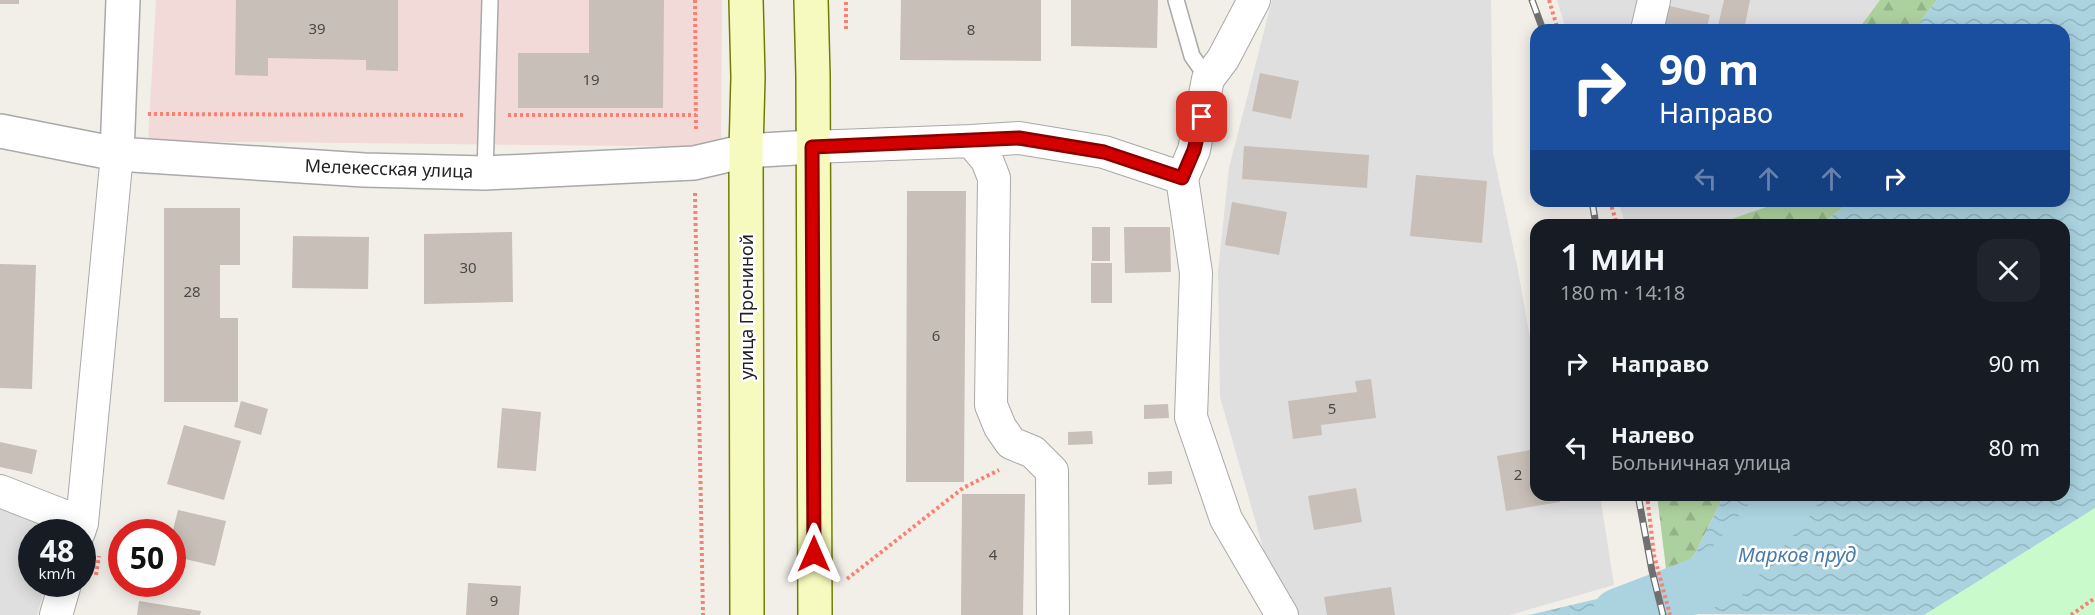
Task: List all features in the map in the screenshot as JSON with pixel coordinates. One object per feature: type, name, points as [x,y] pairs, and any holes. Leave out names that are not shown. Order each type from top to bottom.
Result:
[{"type":"main road","name":"улица Прониной","points":[[746,0],[748,77],[746,151],[747,615]]},
{"type":"main road","points":[[811,0],[815,615]]},
{"type":"street","points":[[82,519],[117,154],[123,0]]},
{"type":"street","points":[[1254,0],[1223,59],[1208,79],[1194,150],[1182,178],[1196,273],[1191,417],[1226,519],[1282,615]]},
{"type":"street","points":[[1648,24],[1654,0]]},
{"type":"street","name":"Мелекесская улица","points":[[0,131],[117,154],[364,170],[485,173],[694,163],[746,151],[812,147]]},
{"type":"street","points":[[812,147],[1019,138],[1104,152],[1182,178]]},
{"type":"street","points":[[971,141],[987,160],[994,178],[991,405],[1000,427],[1011,443],[1033,452],[1052,471],[1053,615]]},
{"type":"street","points":[[0,491],[61,519]]},
{"type":"street","points":[[56,615],[61,597]]},
{"type":"lane","points":[[485,173],[490,0]]},
{"type":"lane","points":[[1176,0],[1192,56],[1208,79]]},
{"type":"path","points":[[695,0],[694,163],[703,615]]},
{"type":"path","points":[[1549,0],[1556,24]]},
{"type":"path","points":[[142,114],[696,115]]},
{"type":"path","points":[[844,581],[963,488],[1033,452]]},
{"type":"path","points":[[1648,501],[1654,555],[1670,615]]},
{"type":"path","points":[[2072,615],[2095,598]]},
{"type":"shaded area","points":[[156,0],[722,0],[721,147],[148,141]]},
{"type":"shaded area","points":[[1272,0],[1491,0],[1493,153],[1530,338],[1530,501],[1601,501],[1614,585],[1510,615],[1295,615],[1267,562],[1220,397],[1218,271],[1229,168]]},
{"type":"shaded area","points":[[1557,0],[1880,0],[1863,24],[1564,24]]},
{"type":"shaded area","points":[[1620,207],[1766,207],[1731,219],[1624,219]]},
{"type":"shaded area","points":[[0,504],[34,519],[18,519],[18,597],[42,597],[37,615],[0,615]]},
{"type":"green space","points":[[1880,0],[1937,0],[1919,24],[1863,23]]},
{"type":"green space","points":[[1766,207],[1844,207],[1828,219],[1731,219]]},
{"type":"green space","points":[[1658,501],[1721,501],[1695,554],[1668,585]]},
{"type":"green space","points":[[2095,508],[2095,615],[1924,615]]},
{"type":"water","name":"Марков пруд","points":[[1937,0],[2095,0],[2095,508],[1924,615],[1677,614],[1668,585],[1695,554],[1721,501],[2070,501],[2070,219],[1828,219],[1844,207],[2070,207],[2070,24],[1919,24]]},
{"type":"water","points":[[1601,598],[1631,610],[1629,615],[1529,615]]},
{"type":"building","points":[[0,0],[19,0],[19,4],[0,4]]},
{"type":"building","points":[[236,0],[398,0],[398,71],[366,70],[366,60],[268,58],[268,76],[235,75]]},
{"type":"building","points":[[589,0],[664,0],[663,108],[518,108],[518,53],[589,53]]},
{"type":"building","points":[[901,0],[1041,0],[1041,61],[900,60]]},
{"type":"building","points":[[1071,0],[1158,0],[1157,48],[1071,46]]},
{"type":"building","points":[[1724,0],[1750,0],[1745,24],[1718,24]]},
{"type":"building","points":[[1665,5],[1710,15],[1708,24],[1660,24]]},
{"type":"building","points":[[1260,73],[1299,81],[1291,119],[1252,111]]},
{"type":"building","points":[[1244,146],[1369,155],[1367,188],[1242,179]]},
{"type":"building","points":[[1416,175],[1487,181],[1482,243],[1410,236]]},
{"type":"building","points":[[907,191],[966,191],[964,482],[906,482]]},
{"type":"building","points":[[1232,202],[1287,212],[1279,255],[1225,245]]},
{"type":"building","points":[[164,208],[240,208],[240,265],[220,265],[220,318],[238,318],[238,402],[164,402]]},
{"type":"building","points":[[1092,227],[1110,227],[1110,261],[1092,261]]},
{"type":"building","points":[[1124,227],[1170,227],[1171,272],[1125,273]]},
{"type":"building","points":[[512,232],[513,302],[424,304],[424,234]]},
{"type":"building","points":[[293,236],[369,237],[368,289],[292,288]]},
{"type":"building","points":[[1091,263],[1112,263],[1112,303],[1091,303]]},
{"type":"building","points":[[0,264],[36,265],[32,389],[0,388]]},
{"type":"building","points":[[1371,379],[1376,418],[1321,425],[1322,435],[1293,439],[1288,401],[1357,392],[1355,381]]},
{"type":"building","points":[[241,401],[268,409],[261,435],[234,427]]},
{"type":"building","points":[[1168,404],[1169,418],[1144,419],[1144,405]]},
{"type":"building","points":[[502,408],[541,412],[536,471],[497,468]]},
{"type":"building","points":[[184,425],[241,441],[224,500],[167,484]]},
{"type":"building","points":[[1092,431],[1093,444],[1068,445],[1068,432]]},
{"type":"building","points":[[0,442],[37,450],[32,474],[0,467]]},
{"type":"building","points":[[1530,450],[1530,501],[1560,502],[1506,511],[1497,456]]},
{"type":"building","points":[[1172,471],[1172,484],[1148,485],[1148,472]]},
{"type":"building","points":[[1356,488],[1362,522],[1314,530],[1308,496]]},
{"type":"building","points":[[962,494],[1025,494],[1023,615],[961,615]]},
{"type":"building","points":[[178,510],[226,521],[215,566],[186,559],[186,519],[176,519]]},
{"type":"building","points":[[468,583],[521,586],[519,615],[466,615]]},
{"type":"building","points":[[1391,587],[1395,615],[1327,615],[1324,597]]},
{"type":"building","points":[[139,601],[201,611],[200,615],[137,615]]},
{"type":"waterway","points":[[1619,615],[1724,575],[1787,501]]},
{"type":"railway","points":[[1532,0],[1541,24]]},
{"type":"railway","points":[[1593,207],[1595,219]]},
{"type":"railway","points":[[1639,501],[1663,615]]},
{"type":"route","points":[[814,554],[812,147],[1019,138],[1104,152],[1182,178],[1194,150],[1202,117]]}]
